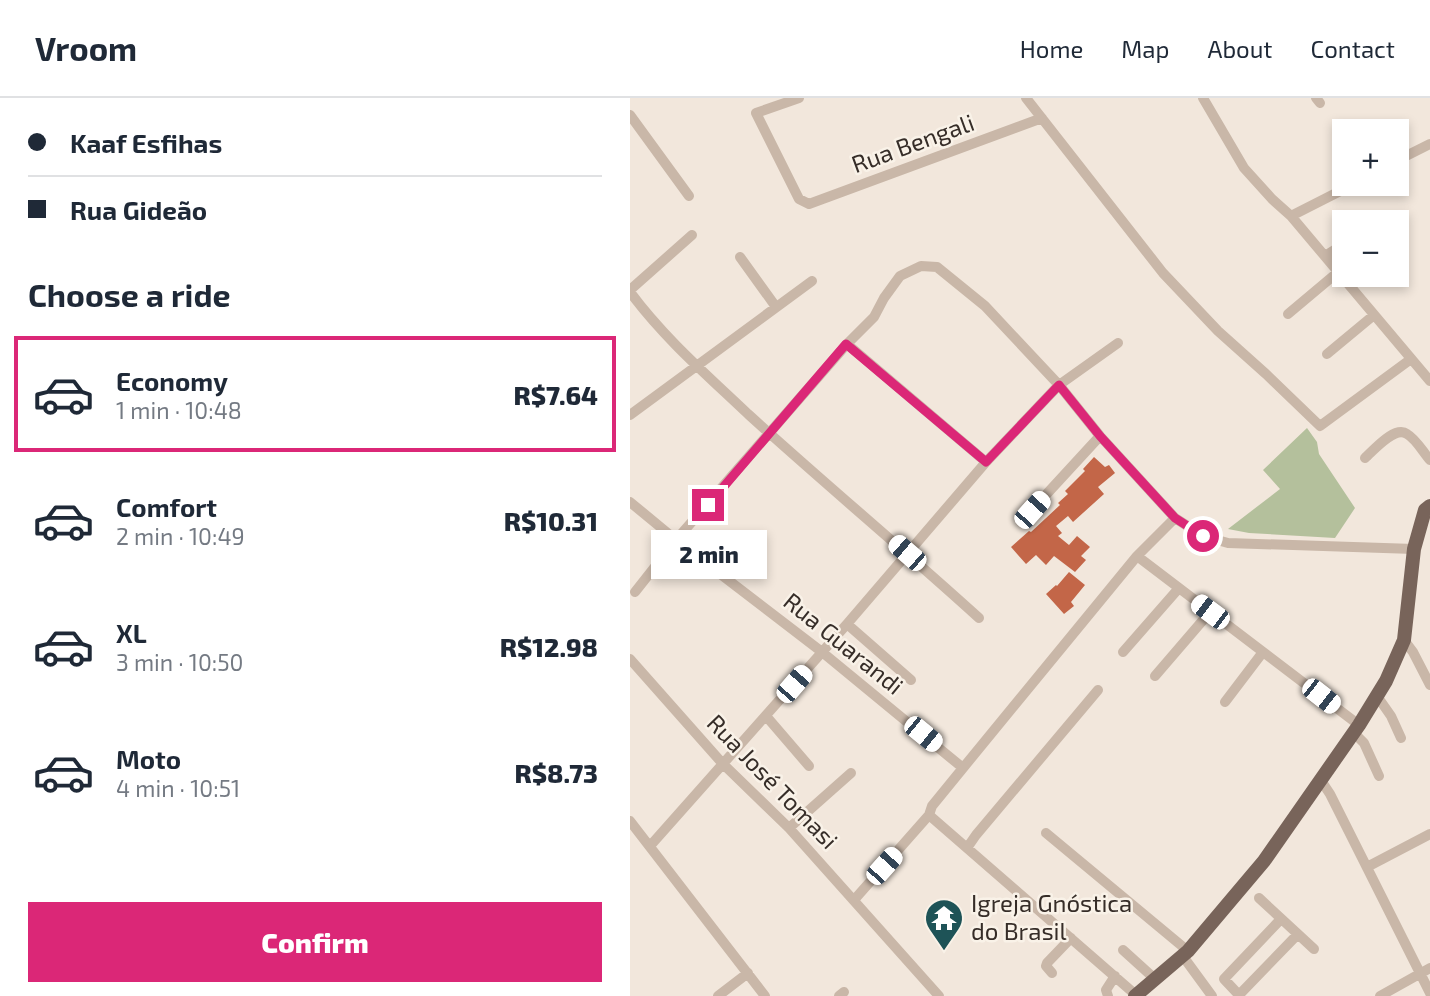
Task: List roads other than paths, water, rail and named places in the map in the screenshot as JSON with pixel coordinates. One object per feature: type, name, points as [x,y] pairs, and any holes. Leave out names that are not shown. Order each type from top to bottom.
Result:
[{"type":"main road","points":[[1136,995],[1185,953],[1264,861],[1377,696],[1404,640],[1414,549],[1425,510],[1430,506]]},
{"type":"street","name":"Rua Bengali","points":[[799,98],[756,113],[799,199],[809,204],[1042,118]]},
{"type":"street","points":[[1026,98],[1163,273],[1218,331],[1320,426],[1411,359]]},
{"type":"street","points":[[1203,98],[1244,168],[1291,216],[1332,265]]},
{"type":"street","points":[[630,115],[689,196]]},
{"type":"street","points":[[1409,154],[1430,144]]},
{"type":"street","points":[[1291,216],[1332,195]]},
{"type":"street","points":[[692,235],[630,291],[647,315],[770,434],[979,618]]},
{"type":"street","points":[[1325,256],[1332,252]]},
{"type":"street","points":[[740,257],[776,307]]},
{"type":"street","points":[[635,592],[676,540],[846,344],[874,317],[900,276],[922,266],[937,267],[985,306],[1059,385],[1100,436],[1175,518],[1203,536],[1228,543],[1414,549]]},
{"type":"street","points":[[1288,314],[1332,277]]},
{"type":"street","points":[[630,415],[812,281]]},
{"type":"street","points":[[1351,287],[1430,381]]},
{"type":"street","points":[[1326,354],[1374,315]]},
{"type":"street","points":[[650,846],[986,462],[1059,385],[1118,343]]},
{"type":"street","points":[[846,344],[986,462]]},
{"type":"street","points":[[1365,458],[1394,432],[1402,431],[1409,434],[1430,460]]},
{"type":"street","points":[[1032,510],[1100,436]]},
{"type":"street","name":"Rua Guarandi","points":[[630,502],[822,652],[963,768]]},
{"type":"street","points":[[854,900],[929,815],[932,806],[1137,556],[1175,518]]},
{"type":"street","points":[[1137,556],[1263,652],[1356,728],[1379,776]]},
{"type":"street","points":[[1123,652],[1179,588]]},
{"type":"street","points":[[1155,676],[1210,612]]},
{"type":"street","points":[[847,624],[911,680]]},
{"type":"street","points":[[1404,640],[1430,685]]},
{"type":"street","points":[[1225,702],[1263,652]]},
{"type":"street","name":"Rua José Tomasi","points":[[630,659],[723,764],[789,828],[939,996]]},
{"type":"street","points":[[967,848],[1098,690]]},
{"type":"street","points":[[1377,696],[1391,716],[1401,738]]},
{"type":"street","points":[[766,716],[809,766]]},
{"type":"street","points":[[789,828],[851,772]]},
{"type":"street","points":[[1320,779],[1425,970],[1430,993]]},
{"type":"street","points":[[929,815],[1136,995]]},
{"type":"street","points":[[630,821],[765,996]]},
{"type":"street","points":[[1046,833],[1180,946],[1212,996]]},
{"type":"street","points":[[1367,867],[1430,834]]},
{"type":"street","points":[[1259,898],[1314,949]]},
{"type":"street","points":[[1281,919],[1224,979],[1238,995],[1298,934]]},
{"type":"street","points":[[1052,974],[1046,966],[1047,962],[1071,938]]},
{"type":"street","points":[[1123,950],[1155,979]]},
{"type":"street","points":[[1380,996],[1425,970]]},
{"type":"street","points":[[718,996],[748,973]]},
{"type":"street","points":[[1108,996],[1106,990],[1115,976]]},
{"type":"place","name":"Igreja Gnóstica do Brasil","points":[[944,952]]}]
